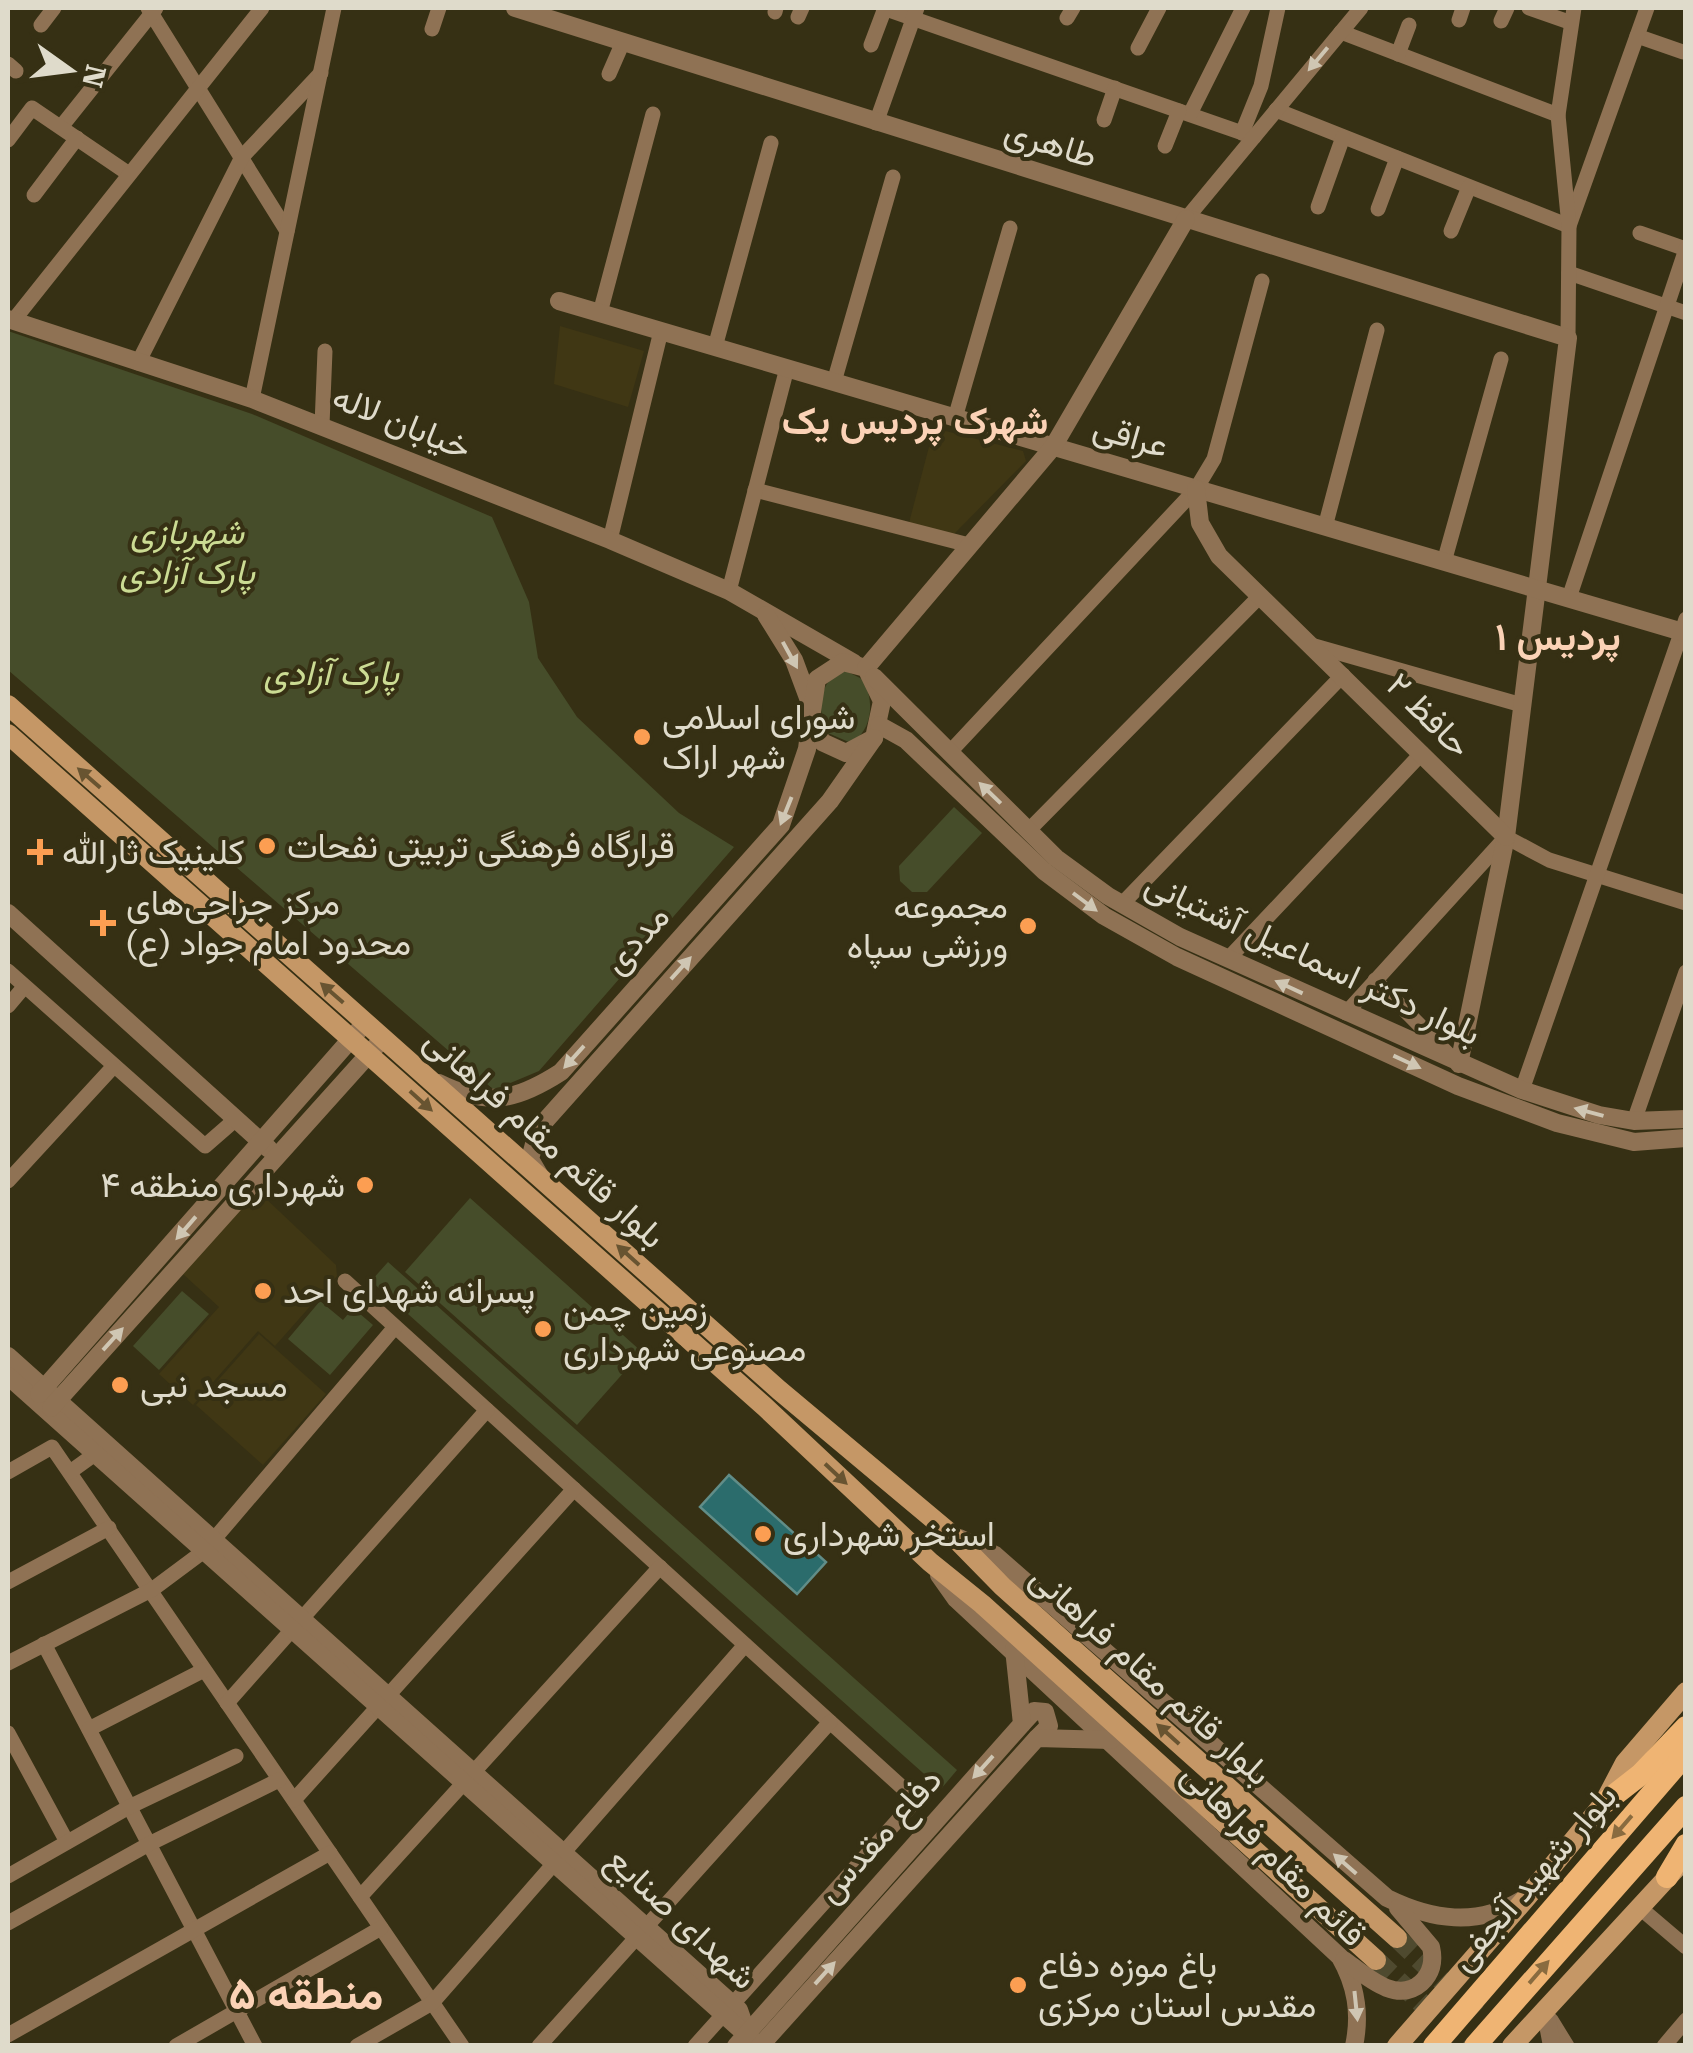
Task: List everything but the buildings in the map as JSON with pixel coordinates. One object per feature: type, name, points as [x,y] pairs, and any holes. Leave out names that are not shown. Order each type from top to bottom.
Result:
[{"type":"main road","name":"بلوار قائم مقام فراهانی","points":[[8,705],[358,1031]]},
{"type":"main road","name":"بلوار قائم مقام فراهانی","points":[[8,734],[376,1046],[930,1562],[982,1604],[1376,1960]]},
{"type":"main road","name":"بلوار قائم مقام فراهانی","points":[[376,1046],[428,1078],[779,1390],[951,1534],[1002,1586],[1397,1938]]},
{"type":"main road","points":[[1397,2046],[1527,1897],[1604,1802],[1624,1764],[1686,1692]]},
{"type":"main road","points":[[1604,1802],[1640,1775],[1686,1727]]},
{"type":"main road","name":"بلوار شهید آنجفی","points":[[1434,2046],[1686,1754]]},
{"type":"main road","name":"بلوار شهید آنجفی","points":[[1475,2046],[1686,1807]]},
{"type":"main road","points":[[1667,1877],[1686,1845]]},
{"type":"main road","points":[[1512,2046],[1686,1858]]},
{"type":"street","points":[[41,25],[54,8]]},
{"type":"street","points":[[10,320],[262,8]]},
{"type":"street","points":[[252,399],[334,8]]},
{"type":"street","points":[[432,29],[439,8]]},
{"type":"street","name":"طاهری","points":[[516,8],[1568,338]]},
{"type":"street","points":[[871,45],[884,8],[915,13],[1248,135]]},
{"type":"street","points":[[1138,48],[1160,8]]},
{"type":"street","points":[[1165,146],[1243,8]]},
{"type":"street","points":[[1248,135],[1278,8]]},
{"type":"street","points":[[865,670],[1053,447],[1186,219],[1248,135],[1276,110],[1361,8]]},
{"type":"street","points":[[1569,226],[1647,8]]},
{"type":"street","points":[[61,127],[152,9],[287,231]]},
{"type":"street","points":[[1459,1064],[1506,837],[1568,338],[1569,226],[1558,115],[1571,15],[1540,9]]},
{"type":"street","points":[[876,122],[915,13]]},
{"type":"street","points":[[1398,54],[1409,25]]},
{"type":"street","points":[[1341,32],[1558,115]]},
{"type":"street","points":[[1636,36],[1682,52]]},
{"type":"street","points":[[609,74],[623,42]]},
{"type":"street","points":[[138,363],[242,158],[321,72]]},
{"type":"street","points":[[1104,120],[1115,88]]},
{"type":"street","points":[[10,130],[32,108],[129,174]]},
{"type":"street","points":[[1276,110],[1569,226]]},
{"type":"street","points":[[600,314],[653,114]]},
{"type":"street","points":[[1318,207],[1343,137]]},
{"type":"street","points":[[34,196],[77,138]]},
{"type":"street","points":[[715,347],[771,144]]},
{"type":"street","points":[[1378,208],[1396,158]]},
{"type":"street","points":[[834,382],[893,177]]},
{"type":"street","points":[[1451,231],[1469,187]]},
{"type":"street","points":[[955,418],[1010,228]]},
{"type":"street","points":[[1568,598],[1686,249],[1640,233]]},
{"type":"street","points":[[1569,273],[1686,314]]},
{"type":"street","points":[[949,754],[1196,489],[1214,459],[1262,281]]},
{"type":"street","name":"عراقی","points":[[559,302],[1536,589],[1684,628]]},
{"type":"street","name":"خیابان لاله","points":[[10,320],[252,399],[610,540],[729,591],[865,670]]},
{"type":"street","points":[[1326,527],[1377,330]]},
{"type":"street","points":[[610,540],[661,332]]},
{"type":"street","points":[[322,425],[325,351]]},
{"type":"street","points":[[1444,562],[1500,360]]},
{"type":"street","points":[[729,591],[787,368]]},
{"type":"street","name":"حافظ ۲","points":[[1196,489],[1200,524],[1218,556],[1506,837],[1549,860],[1686,903]]},
{"type":"street","points":[[755,490],[969,545]]},
{"type":"street","points":[[1028,831],[1260,596]]},
{"type":"street","points":[[763,610],[794,660],[822,742],[833,750],[860,750],[877,731],[882,701],[865,670]]},
{"type":"street","points":[[1522,1090],[1684,628]]},
{"type":"street","points":[[1311,644],[1522,704]]},
{"type":"street","points":[[811,711],[824,671],[833,665],[865,670]]},
{"type":"street","name":"بلوار دکتر اسماعیل آشتیانی","points":[[865,670],[1056,858],[1122,904],[1228,959],[1522,1090],[1599,1115],[1634,1120],[1686,1119]]},
{"type":"street","points":[[1122,904],[1343,675]]},
{"type":"street","name":"مددی","points":[[428,1078],[468,1097],[498,1100],[533,1090],[561,1072],[781,825],[807,749],[811,711]]},
{"type":"street","name":"بلوار دکتر اسماعیل آشتیانی","points":[[877,731],[906,740],[1044,871],[1104,916],[1177,957],[1458,1086],[1557,1124],[1634,1142],[1686,1138]]},
{"type":"street","name":"مددی","points":[[543,1180],[530,1160],[538,1129],[830,801],[877,731]]},
{"type":"street","points":[[1228,959],[1422,753]]},
{"type":"street","points":[[1346,1013],[1506,837]]},
{"type":"street","points":[[8,913],[277,1156]]},
{"type":"street","points":[[8,972],[206,1146],[236,1119]]},
{"type":"street","points":[[1634,1120],[1686,972]]},
{"type":"street","points":[[1376,980],[1459,1064]]},
{"type":"street","points":[[8,1006],[24,987]]},
{"type":"street","points":[[46,1400],[358,1031]]},
{"type":"street","points":[[46,1400],[376,1046]]},
{"type":"street","points":[[8,1182],[114,1067]]},
{"type":"street","points":[[533,1090],[539,1100],[561,1102]]},
{"type":"street","points":[[344,1281],[916,1800],[694,2046]]},
{"type":"street","points":[[8,1662],[153,1589],[209,1546],[395,1326]]},
{"type":"street","name":"شهدای صنایع","points":[[8,1356],[95,1454],[209,1546]]},
{"type":"street","name":"شهدای صنایع","points":[[9,1380],[46,1400],[383,1701],[726,2010],[750,2042]]},
{"type":"street","points":[[227,1704],[486,1410]]},
{"type":"street","points":[[8,1472],[52,1446],[462,2046]]},
{"type":"street","points":[[70,1472],[95,1454]]},
{"type":"street","points":[[294,1800],[574,1489]]},
{"type":"street","points":[[8,1582],[109,1528]]},
{"type":"street","name":"قائم مقام فراهانی","points":[[951,1534],[995,1555],[1387,1898],[1426,1915],[1455,1918],[1500,1911],[1527,1897]]},
{"type":"street","name":"قائم مقام فراهانی","points":[[930,1562],[956,1599],[1112,1740],[1340,1957],[1351,1976],[1358,2006],[1354,2046]]},
{"type":"street","points":[[360,1897],[660,1567]]},
{"type":"street","points":[[44,1644],[254,2046]]},
{"type":"street","points":[[357,2046],[432,2003],[745,1645]]},
{"type":"street","points":[[1014,1649],[1022,1724]]},
{"type":"street","points":[[88,1729],[204,1670]]},
{"type":"street","points":[[1022,1724],[1034,1711],[1044,1712],[1048,1726],[1037,1738]]},
{"type":"street","points":[[539,2046],[830,1722]]},
{"type":"street","name":"دفاع مقدس","points":[[750,2042],[1022,1724]]},
{"type":"street","points":[[8,1732],[67,1842]]},
{"type":"street","points":[[1037,1738],[1112,1740]]},
{"type":"street","name":"دفاع مقدس","points":[[750,2042],[1037,1738]]},
{"type":"street","points":[[8,1876],[130,1807],[236,1756]]},
{"type":"street","points":[[8,1923],[149,1844],[279,1780]]},
{"type":"street","points":[[8,2035],[330,1853]]},
{"type":"street","points":[[1340,1957],[1392,1990],[1413,1988],[1425,1980],[1432,1967],[1431,1946],[1387,1898]]},
{"type":"street","points":[[1639,1907],[1686,1947]]},
{"type":"street","points":[[176,2046],[381,1928]]},
{"type":"street","points":[[1545,2009],[1552,2046]]},
{"type":"street","points":[[1545,2009],[1567,2046]]},
{"type":"street","points":[[1664,2046],[1686,2020]]},
{"type":"shaded area","points":[[560,326],[644,351],[628,407],[554,384]]},
{"type":"shaded area","points":[[934,428],[1023,451],[1026,461],[953,535],[909,523]]},
{"type":"shaded area","name":"پسرانه شهدای احد","points":[[252,1195],[262,1195],[336,1265],[337,1276],[275,1346],[258,1331],[193,1405],[159,1374],[219,1307],[183,1274]]},
{"type":"shaded area","points":[[259,1334],[326,1394],[263,1465],[196,1405]]},
{"type":"green space","name":"پارک آزادی","points":[[8,331],[252,414],[492,517],[529,602],[538,658],[577,717],[679,813],[734,847],[539,1071],[494,1090],[8,670]]},
{"type":"green space","points":[[846,671],[862,679],[870,705],[864,730],[851,743],[828,733],[821,706],[830,680]]},
{"type":"green space","points":[[954,807],[982,833],[927,892],[912,892],[900,881],[899,866]]},
{"type":"green space","name":"زمین چمن مصنوعی شهرداری","points":[[470,1198],[642,1352],[577,1425],[405,1272]]},
{"type":"green space","points":[[388,1262],[957,1770],[941,1789],[371,1281]]},
{"type":"green space","points":[[182,1291],[209,1314],[159,1370],[133,1346]]},
{"type":"green space","points":[[320,1301],[343,1320],[353,1308],[373,1325],[330,1375],[288,1339]]},
{"type":"water","name":"استخر شهرداری","points":[[729,1475],[826,1562],[797,1594],[700,1507]]},
{"type":"tunnel","points":[[1397,1938],[1510,2046]]},
{"type":"tunnel","points":[[1376,1960],[1467,2046]]},
{"type":"place","name":"شورای اسلامی شهر اراک","points":[[642,737]]},
{"type":"place","name":"قرارگاه فرهنگی تربیتی نفحات","points":[[267,846]]},
{"type":"place","name":"کلینیک ثارالله","points":[[40,852]]},
{"type":"place","name":"مرکز جراحی‌های محدود امام جواد (ع)","points":[[103,923]]},
{"type":"place","name":"مجموعه ورزشی سپاه","points":[[1028,926]]},
{"type":"place","name":"شهرداری منطقه ۴","points":[[365,1185]]},
{"type":"place","name":"پسرانه شهدای احد","points":[[263,1291]]},
{"type":"place","name":"زمین چمن مصنوعی شهرداری","points":[[543,1329]]},
{"type":"place","name":"مسجد نبی","points":[[120,1385]]},
{"type":"place","name":"استخر شهرداری","points":[[763,1534]]},
{"type":"place","name":"باغ موزه دفاع مقدس استان مرکزی","points":[[1018,1985]]},
{"type":"district","name":"شهرک پردیس یک","points":[[915,421]]},
{"type":"district","name":"پردیس ۱","points":[[1558,637]]},
{"type":"district","name":"منطقه ۵","points":[[306,1993]]},
{"type":"park label","name":"شهربازی پارک آزادی","points":[[187,552]]}]
